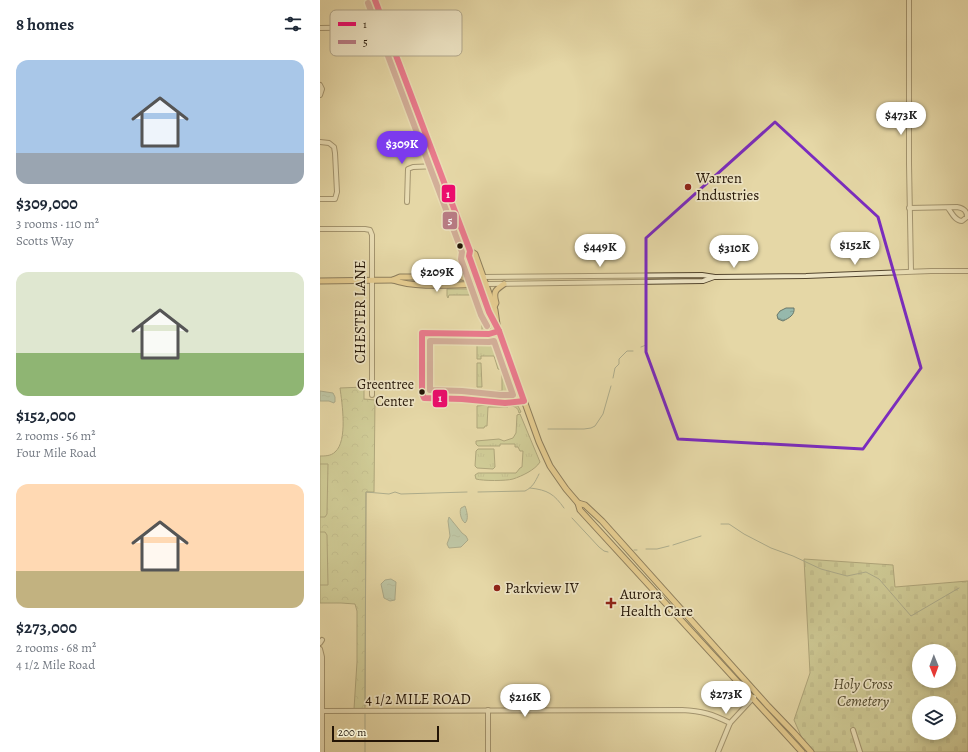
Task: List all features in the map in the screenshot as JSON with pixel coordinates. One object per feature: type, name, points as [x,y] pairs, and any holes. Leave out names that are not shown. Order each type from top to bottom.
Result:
[{"type":"main road","points":[[375,0],[379,10]]},
{"type":"main road","points":[[397,56],[470,251],[472,264],[489,312],[498,331],[544,454],[558,478],[578,503],[580,510],[802,752]]},
{"type":"main road","points":[[470,251],[476,254],[494,308],[498,331]]},
{"type":"main road","points":[[463,277],[469,272],[472,264]]},
{"type":"main road","points":[[393,280],[400,277],[483,277]]},
{"type":"main road","points":[[320,281],[393,280],[400,282],[429,284],[486,284]]},
{"type":"main road","points":[[494,308],[496,303],[494,297],[495,292],[499,286],[504,284]]},
{"type":"main road","points":[[578,503],[586,505],[602,521],[811,752]]},
{"type":"street","points":[[909,0],[909,208],[911,271]]},
{"type":"street","points":[[320,28],[330,28]]},
{"type":"street","points":[[320,85],[322,89],[320,95]]},
{"type":"street","points":[[320,142],[329,143],[335,150],[337,192],[335,199],[320,199]]},
{"type":"street","points":[[407,202],[408,169],[413,167],[438,166]]},
{"type":"street","points":[[909,208],[957,207],[963,208],[967,212],[967,217],[962,221],[959,221],[948,208]]},
{"type":"street","name":"CHESTER LANE","points":[[320,229],[365,229],[370,230],[372,235],[372,395]]},
{"type":"street","points":[[483,277],[702,275],[715,277],[800,276],[911,271],[968,271]]},
{"type":"street","points":[[486,284],[703,281],[715,277]]},
{"type":"street","points":[[320,649],[322,657],[322,752]]},
{"type":"street","points":[[718,752],[730,723],[757,694]]},
{"type":"street","points":[[488,710],[488,752]]},
{"type":"street","name":"4 1/2 MILE ROAD","points":[[321,711],[682,710],[715,715],[730,723]]},
{"type":"street","points":[[853,730],[860,752]]},
{"type":"highlighted area","points":[[775,122],[878,217],[921,368],[863,449],[678,439],[646,352],[646,238]]},
{"type":"green space","points":[[447,289],[471,289],[477,291],[491,330],[488,332],[479,331],[482,330],[482,312],[477,297],[473,298],[473,295],[449,295],[448,298]]},
{"type":"green space","points":[[494,337],[513,392],[506,397],[479,397],[477,395],[477,391],[502,391],[502,370],[498,369],[494,356],[481,356],[481,359],[477,359],[477,338]]},
{"type":"green space","points":[[477,363],[481,363],[482,387],[477,387]]},
{"type":"green space","points":[[364,387],[364,399],[375,400],[374,492],[366,492],[365,709],[354,709],[357,662],[357,611],[355,604],[320,603],[320,456],[328,456],[335,452],[342,439],[343,422],[340,388]]},
{"type":"green space","points":[[487,405],[518,406],[521,412],[519,413],[517,408],[513,406],[488,407],[487,426],[484,428],[477,428],[477,406]]},
{"type":"green space","points":[[520,414],[540,462],[538,465],[532,470],[513,479],[476,479],[475,475],[478,473],[516,473],[522,467],[523,451],[520,451],[518,447],[515,447],[515,444],[478,446],[476,444],[476,441],[499,439],[504,441],[513,438],[516,433],[517,415]]},
{"type":"green space","points":[[478,449],[494,449],[495,467],[493,469],[477,468],[475,466],[476,451]]},
{"type":"green space","points":[[320,464],[328,464],[327,514],[325,517],[320,517]]},
{"type":"green space","points":[[320,532],[325,532],[327,535],[328,585],[320,585]]},
{"type":"green space","name":"Holy Cross Cemetery","points":[[804,559],[893,565],[895,587],[968,581],[968,752],[811,752],[801,736],[794,720],[810,673]]},
{"type":"water","points":[[786,308],[794,308],[793,314],[783,321],[778,319],[777,315],[780,311]]},
{"type":"water","points":[[320,391],[333,393],[335,402],[320,401]]},
{"type":"water","points":[[465,506],[467,518],[465,523],[461,518],[460,512],[461,508]]},
{"type":"water","points":[[449,517],[468,540],[461,547],[449,548],[447,544],[450,536],[448,521]]},
{"type":"water","points":[[391,579],[396,582],[395,600],[390,601],[384,598],[381,584],[385,580]]},
{"type":"waterway","points":[[641,347],[646,345]]},
{"type":"waterway","points":[[613,378],[615,368],[619,364],[619,359],[627,351],[633,351]]},
{"type":"waterway","points":[[548,429],[584,429],[595,426],[603,414],[611,386]]},
{"type":"waterway","points":[[478,492],[525,491],[532,486],[539,474]]},
{"type":"waterway","points":[[530,488],[542,490],[554,496],[564,508]]},
{"type":"waterway","points":[[365,706],[366,492],[389,494],[395,492],[401,494],[467,492]]},
{"type":"waterway","points":[[572,518],[599,547],[608,552]]},
{"type":"waterway","points":[[721,524],[729,524],[744,534],[771,548],[821,569],[847,576],[866,572],[879,579],[911,616],[959,588]]},
{"type":"waterway","points":[[673,545],[701,536]]},
{"type":"waterway","points":[[646,549],[657,549],[669,546]]},
{"type":"waterway","points":[[365,714],[365,752]]},
{"type":"transit line","name":"1","points":[[375,0],[379,10]]},
{"type":"transit line","name":"5","points":[[368,3],[371,10]]},
{"type":"transit line","name":"5","points":[[388,56],[462,252],[461,259],[481,315],[487,326]]},
{"type":"transit line","name":"1","points":[[396,56],[470,251],[469,256],[489,312],[499,331]]},
{"type":"transit line","name":"1","points":[[499,331],[524,401],[505,403],[462,399],[424,398],[422,393],[422,333],[489,334],[499,331]]},
{"type":"transit line","name":"5","points":[[430,341],[494,341],[513,395],[430,390],[430,341]]},
{"type":"place","name":"Warren Industries","points":[[688,187]]},
{"type":"place","name":"Greentree Center","points":[[422,392]]},
{"type":"place","name":"Parkview IV","points":[[497,588]]},
{"type":"place","name":"Aurora Health Care","points":[[611,603]]}]
